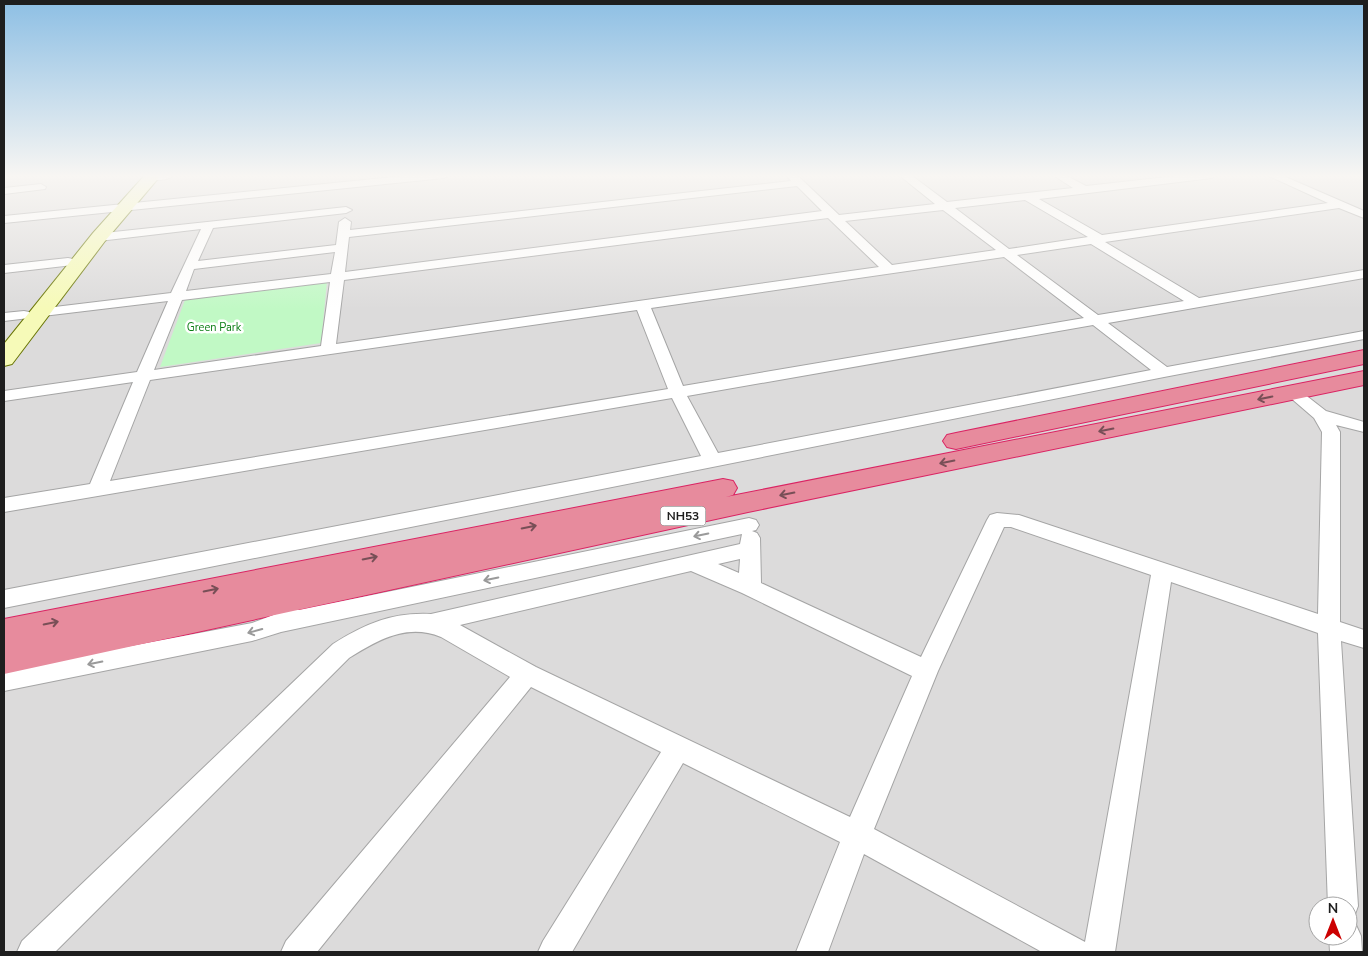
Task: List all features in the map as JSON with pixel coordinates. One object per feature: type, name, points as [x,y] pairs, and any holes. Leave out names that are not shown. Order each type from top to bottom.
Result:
[{"type":"highway","name":"NH53","points":[[4,633],[1364,357]]},
{"type":"highway","name":"NH53","points":[[4,659],[345,587],[749,513],[1364,378]]},
{"type":"street","points":[[4,360],[68,262],[105,220]]},
{"type":"street","points":[[4,339],[33,313],[99,237],[109,220]]},
{"type":"street","points":[[99,237],[258,220]]},
{"type":"street","points":[[328,350],[345,220]]},
{"type":"street","points":[[343,234],[457,220]]},
{"type":"street","points":[[4,317],[803,220]]},
{"type":"street","points":[[836,220],[888,269]]},
{"type":"street","points":[[960,220],[1164,372]]},
{"type":"street","points":[[1065,220],[1196,302]]},
{"type":"street","points":[[4,396],[1235,220]]},
{"type":"street","points":[[97,490],[189,266],[209,225]]},
{"type":"street","points":[[189,266],[342,248]]},
{"type":"street","points":[[4,269],[68,262]]},
{"type":"street","points":[[4,505],[442,433],[1364,274]]},
{"type":"street","points":[[642,304],[677,392],[713,461]]},
{"type":"street","points":[[4,599],[1164,372],[1364,335]]},
{"type":"street","points":[[1293,393],[1321,415],[1328,425],[1330,432],[1329,626],[1343,896]]},
{"type":"street","points":[[1321,415],[1359,423]]},
{"type":"street","points":[[4,680],[208,642],[749,513],[750,587]]},
{"type":"street","points":[[812,952],[857,835],[926,671],[997,520],[1012,520],[1364,638]]},
{"type":"street","points":[[33,952],[342,651],[368,634],[390,626],[413,622],[431,623],[750,549]]},
{"type":"street","points":[[694,563],[750,587],[926,671]]},
{"type":"street","points":[[1099,952],[1162,571]]},
{"type":"street","points":[[282,623],[345,587]]},
{"type":"street","points":[[431,623],[449,630],[527,674],[857,835],[1073,952]]},
{"type":"street","points":[[297,952],[527,674]]},
{"type":"street","points":[[554,952],[678,748]]},
{"type":"shaded area","points":[[4,220],[1364,220],[1364,952],[4,952]]},
{"type":"green space","name":"Green Park","points":[[327,281],[321,343],[160,367],[185,300]]}]
